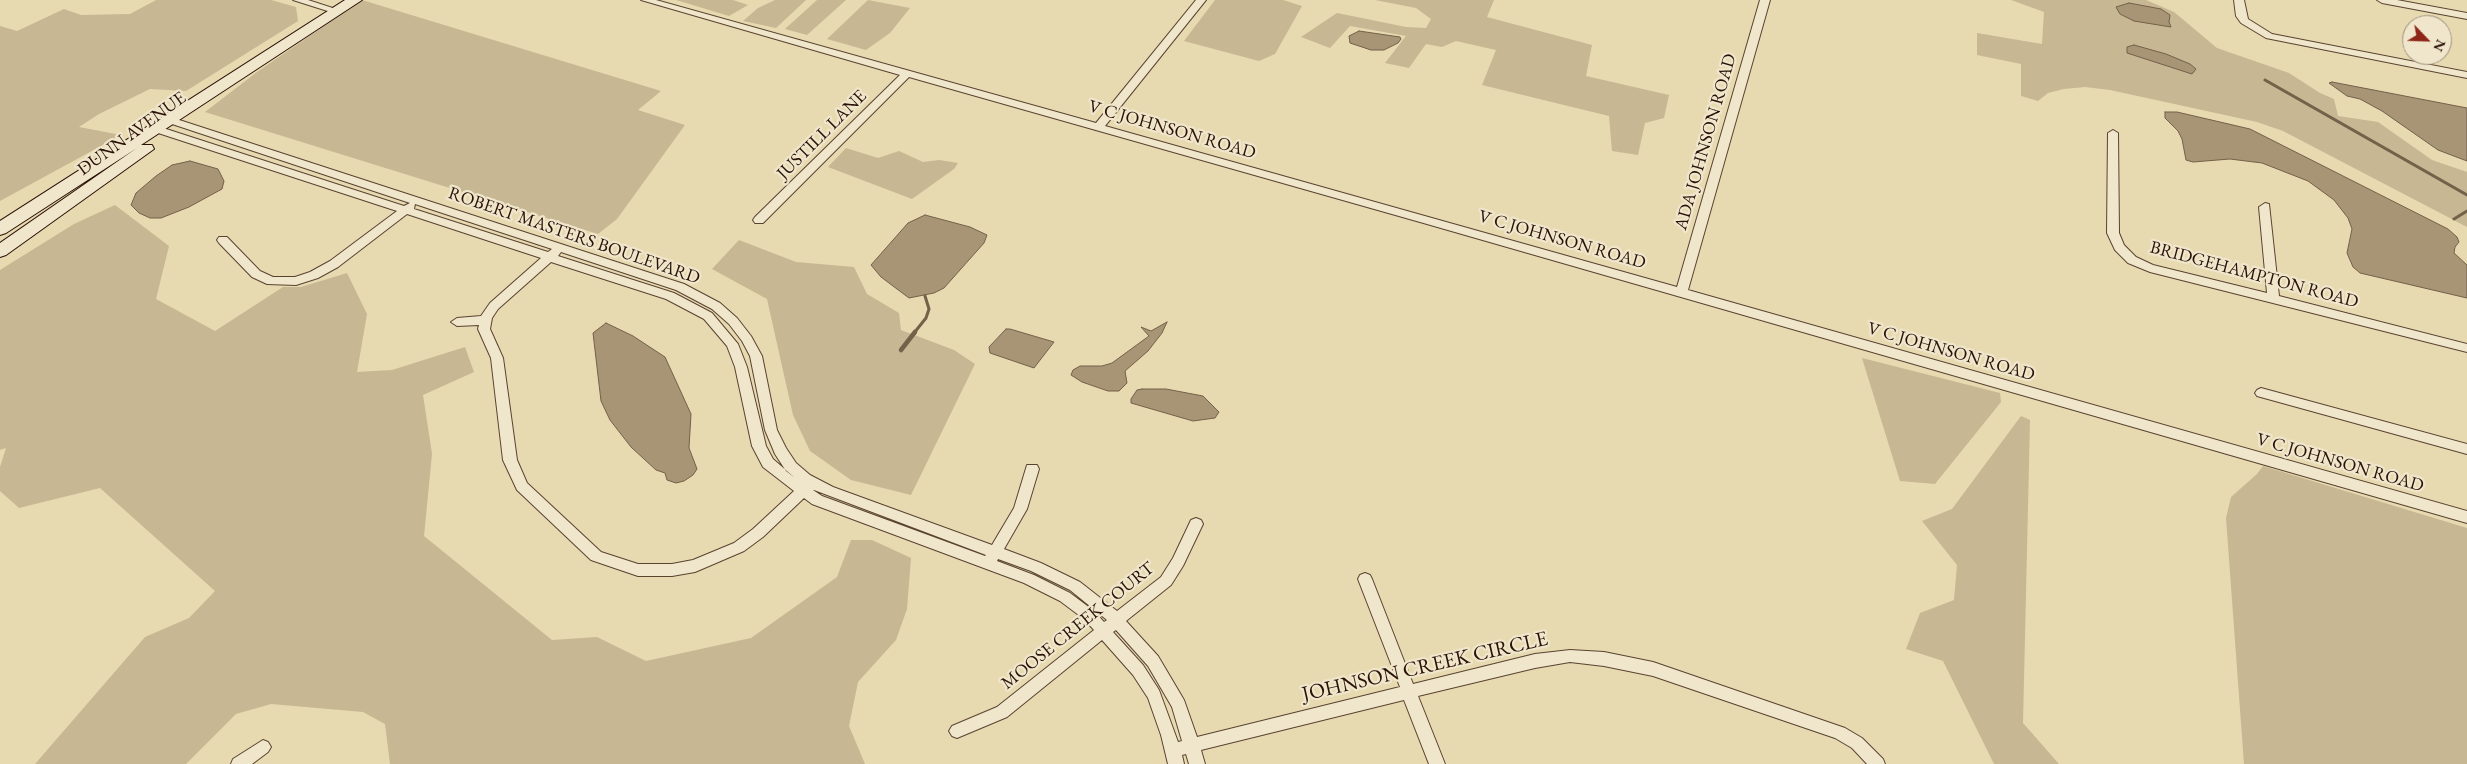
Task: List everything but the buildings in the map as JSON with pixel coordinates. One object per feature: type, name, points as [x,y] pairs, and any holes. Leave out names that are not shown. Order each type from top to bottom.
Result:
[{"type":"main road","name":"DUNN AVENUE","points":[[0,230],[169,126],[355,0]]},
{"type":"main road","name":"DUNN AVENUE","points":[[0,251],[110,175],[169,126]]},
{"type":"street","points":[[298,0],[337,11]]},
{"type":"street","name":"V C JOHNSON ROAD","points":[[646,0],[1100,127],[2467,517]]},
{"type":"street","points":[[1100,127],[1201,0]]},
{"type":"street","name":"ADA JOHNSON ROAD","points":[[1681,292],[1765,0]]},
{"type":"street","points":[[2239,0],[2244,21],[2269,36],[2467,75]]},
{"type":"street","points":[[2382,0],[2467,16]]},
{"type":"street","name":"JUSTILL LANE","points":[[760,220],[908,73]]},
{"type":"street","name":"ROBERT MASTERS BOULEVARD","points":[[169,126],[417,201],[670,296],[691,306],[719,327],[732,344],[741,367],[759,446],[768,463],[808,487]]},
{"type":"street","name":"ROBERT MASTERS BOULEVARD","points":[[169,126],[406,210],[680,288],[716,306],[733,321],[747,339],[756,356],[771,430],[780,450],[817,500],[992,558],[1036,566],[1075,586],[1117,620],[1153,661],[1179,705],[1197,764]]},
{"type":"street","name":"BRIDGEHAMPTON ROAD","points":[[2113,133],[2113,233],[2119,248],[2132,260],[2150,268],[2467,348]]},
{"type":"street","points":[[223,240],[256,274],[272,281],[296,281],[314,275],[334,264],[417,201]]},
{"type":"street","points":[[2264,208],[2273,300]]},
{"type":"street","points":[[555,252],[494,306],[485,320],[484,329],[497,358],[510,460],[522,486],[596,556],[638,570],[672,570],[695,566],[720,556],[745,542],[808,487]]},
{"type":"street","points":[[457,322],[485,320]]},
{"type":"street","points":[[2261,393],[2467,449]]},
{"type":"street","points":[[992,558],[1020,509],[1032,469]]},
{"type":"street","name":"MOOSE CREEK COURT","points":[[957,731],[1002,712],[1166,581],[1178,562],[1196,524]]},
{"type":"street","name":"ROBERT MASTERS BOULEVARD","points":[[992,558],[1065,597],[1089,615],[1104,630],[1138,670],[1154,695],[1175,757]]},
{"type":"street","points":[[1365,580],[1437,764]]},
{"type":"street","name":"JOHNSON CREEK CIRCLE","points":[[1175,757],[1192,745],[1535,661],[1570,656],[1604,659],[1653,669],[1840,733],[1857,743],[1878,764]]},
{"type":"street","points":[[239,764],[263,747]]},
{"type":"shaded area","points":[[156,0],[271,0],[296,7],[298,21],[186,91],[150,89],[99,114],[79,127],[121,135],[0,201],[0,26],[17,31],[64,9],[81,15],[130,14]]},
{"type":"shaded area","points":[[362,0],[661,91],[638,110],[685,125],[617,219],[598,234],[205,112],[257,72]]},
{"type":"shaded area","points":[[676,0],[733,0],[748,5],[729,16]]},
{"type":"shaded area","points":[[775,0],[806,0],[776,28],[743,21],[758,8]]},
{"type":"shaded area","points":[[817,0],[846,0],[807,35],[785,29]]},
{"type":"shaded area","points":[[868,0],[910,8],[890,33],[866,50],[827,39]]},
{"type":"shaded area","points":[[1215,0],[1283,0],[1302,6],[1275,54],[1259,61],[1184,41]]},
{"type":"shaded area","points":[[1375,0],[1494,0],[1487,17],[1592,45],[1586,76],[1669,95],[1664,118],[1645,123],[1638,155],[1612,151],[1609,116],[1482,85],[1496,50],[1456,41],[1442,47],[1426,44],[1409,68],[1385,63],[1406,36],[1350,26],[1330,48],[1301,37],[1337,13],[1406,27],[1426,28],[1431,19],[1416,8]]},
{"type":"shaded area","points":[[2011,0],[2146,0],[2174,12],[2217,48],[2289,73],[2320,93],[2334,99],[2338,116],[2378,122],[2432,160],[2467,172],[2467,227],[2283,131],[2257,122],[2110,90],[2085,87],[2048,93],[2038,101],[2021,96],[2021,64],[1977,55],[1977,33],[2042,44],[2044,12]]},
{"type":"shaded area","points":[[2129,3],[2161,9],[2170,15],[2169,22],[2171,27],[2134,21],[2120,14],[2116,7]]},
{"type":"shaded area","points":[[1359,31],[1400,37],[1401,39],[1398,43],[1384,50],[1371,50],[1350,43],[1349,36]]},
{"type":"shaded area","points":[[2134,45],[2166,54],[2190,64],[2196,69],[2192,74],[2127,53],[2127,47]]},
{"type":"shaded area","points":[[2332,82],[2467,108],[2467,161],[2438,150],[2382,111],[2360,99],[2347,96],[2329,83]]},
{"type":"shaded area","points":[[2165,112],[2177,112],[2250,129],[2448,229],[2457,237],[2459,242],[2455,247],[2454,253],[2467,265],[2467,298],[2360,273],[2353,267],[2347,253],[2352,229],[2348,218],[2334,200],[2308,181],[2262,163],[2230,159],[2193,162],[2186,160],[2182,139],[2178,131],[2165,118]]},
{"type":"shaded area","points":[[846,148],[878,158],[899,151],[923,162],[939,160],[958,163],[954,169],[912,199],[828,167]]},
{"type":"shaded area","points":[[190,161],[218,169],[224,181],[222,189],[189,207],[161,218],[150,218],[139,213],[131,205],[136,193],[156,176],[172,165]]},
{"type":"shaded area","points":[[115,205],[169,246],[156,299],[215,331],[283,287],[301,287],[347,273],[367,314],[357,372],[392,370],[465,347],[474,372],[423,395],[432,454],[424,536],[552,640],[597,637],[646,661],[751,638],[837,577],[851,540],[872,540],[911,558],[907,609],[896,640],[858,682],[849,726],[865,764],[390,764],[385,724],[363,712],[271,704],[236,714],[186,764],[35,764],[145,637],[189,618],[215,591],[100,488],[19,508],[0,491],[0,467],[6,448],[0,450],[0,270],[74,224]]},
{"type":"shaded area","points":[[925,215],[970,227],[987,235],[984,243],[944,288],[934,293],[909,298],[881,277],[871,265],[908,223]]},
{"type":"shaded area","points":[[739,240],[796,262],[854,267],[867,294],[899,313],[901,330],[954,350],[975,364],[911,495],[851,480],[810,451],[793,415],[767,299],[712,269]]},
{"type":"shaded area","points":[[1167,322],[1162,333],[1148,351],[1125,371],[1127,383],[1119,391],[1108,391],[1082,382],[1071,375],[1073,370],[1080,366],[1102,366],[1112,363],[1149,336],[1141,327],[1151,331]]},
{"type":"shaded area","points":[[606,323],[633,336],[665,357],[691,414],[689,448],[697,469],[693,475],[684,481],[676,483],[667,480],[665,473],[656,470],[631,447],[610,420],[601,401],[593,333]]},
{"type":"shaded area","points":[[1006,329],[1054,342],[1034,368],[990,353],[989,347]]},
{"type":"shaded area","points":[[1862,358],[2000,393],[2001,402],[1935,484],[1900,481]]},
{"type":"shaded area","points":[[1166,389],[1203,396],[1219,412],[1215,418],[1193,421],[1131,403],[1131,399],[1137,390]]},
{"type":"shaded area","points":[[2021,416],[2030,420],[2023,723],[2059,764],[1994,764],[1943,661],[1906,649],[1920,613],[1954,600],[1957,565],[1922,521],[1952,509]]},
{"type":"shaded area","points":[[2263,466],[2467,528],[2467,764],[2244,764],[2226,518],[2231,497],[2257,474]]},
{"type":"waterway","points":[[2265,80],[2467,195]]},
{"type":"waterway","points":[[2454,219],[2467,211]]},
{"type":"waterway","points":[[914,333],[926,318],[929,309],[925,296]]},
{"type":"waterway","points":[[901,350],[915,332]]}]
